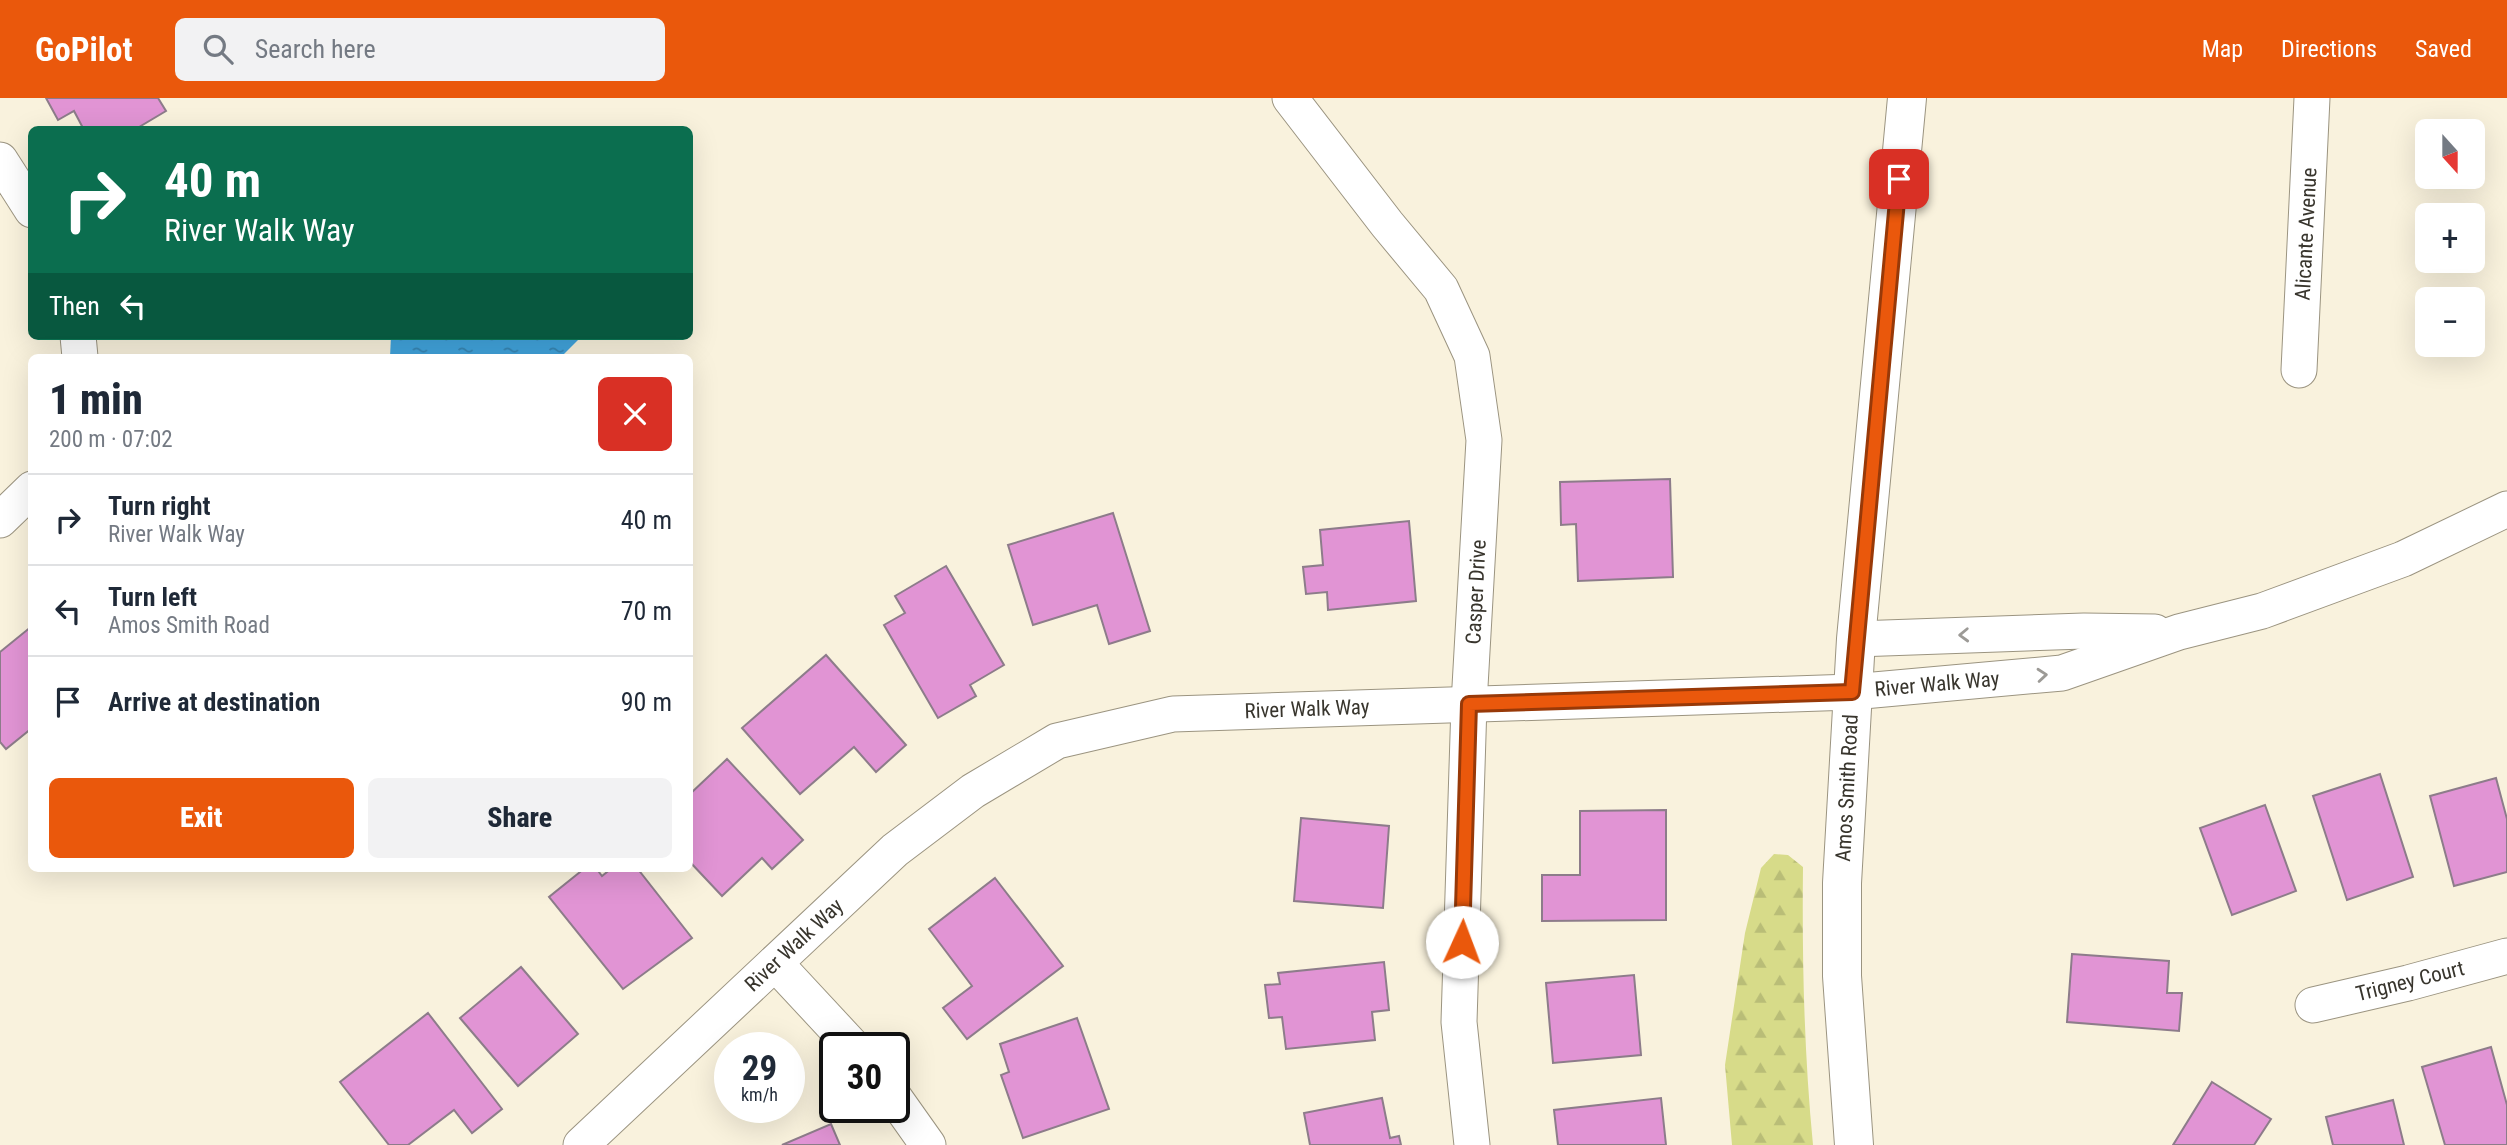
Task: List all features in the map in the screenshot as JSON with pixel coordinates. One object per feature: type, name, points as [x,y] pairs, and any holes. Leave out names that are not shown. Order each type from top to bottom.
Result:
[{"type":"street","name":"Casper Drive","points":[[1290,98],[1441,289],[1472,356],[1484,440],[1469,704],[1459,1022],[1472,1145]]},
{"type":"street","name":"Amos Smith Road","points":[[1854,1145],[1842,976],[1842,883],[1856,639],[1907,98]]},
{"type":"street","name":"Alicante Avenue","points":[[2299,370],[2312,98]]},
{"type":"street","points":[[0,160],[28,204]]},
{"type":"street","points":[[0,520],[28,493]]},
{"type":"street","name":"River Walk Way","points":[[581,1145],[895,850],[973,791],[1057,741],[1173,714],[1852,692],[2062,673],[2179,632],[2262,611],[2403,559],[2507,509]]},
{"type":"street","name":"River Walk Way","points":[[1856,639],[2084,631],[2179,632]]},
{"type":"street","name":"Trigney Court","points":[[2313,1005],[2408,984],[2507,956]]},
{"type":"street","points":[[775,963],[839,1032]]},
{"type":"street","points":[[910,1120],[928,1145]]},
{"type":"green space","points":[[1774,854],[1788,855],[1803,867],[1804,1006],[1813,1145],[1732,1145],[1725,1065],[1745,933],[1761,868]]},
{"type":"water","points":[[391,340],[578,340],[564,354],[390,354]]},
{"type":"building","points":[[46,98],[158,98],[166,111],[141,126],[82,126],[74,111],[58,120]]},
{"type":"building","points":[[1670,479],[1673,577],[1578,581],[1576,524],[1561,525],[1560,482]]},
{"type":"building","points":[[1113,513],[1150,631],[1109,644],[1097,605],[1033,625],[1008,545]]},
{"type":"building","points":[[1409,521],[1416,601],[1328,610],[1327,592],[1306,594],[1303,567],[1323,565],[1320,530]]},
{"type":"building","points":[[946,566],[1004,665],[970,685],[976,696],[938,718],[884,625],[905,613],[895,596]]},
{"type":"building","points":[[28,629],[28,731],[6,749],[0,742],[0,652]]},
{"type":"building","points":[[826,655],[906,745],[876,772],[854,747],[800,794],[742,728]]},
{"type":"building","points":[[727,759],[803,840],[772,869],[762,858],[722,896],[693,865],[693,791]]},
{"type":"building","points":[[2380,774],[2413,877],[2347,900],[2313,796]]},
{"type":"building","points":[[2496,778],[2507,819],[2507,872],[2454,886],[2430,796]]},
{"type":"building","points":[[2265,805],[2296,891],[2232,915],[2200,828]]},
{"type":"building","points":[[1666,810],[1666,920],[1542,921],[1542,875],[1580,875],[1580,811]]},
{"type":"building","points":[[1301,818],[1389,826],[1383,908],[1294,901]]},
{"type":"building","points":[[580,872],[599,872],[602,876],[607,872],[640,872],[692,938],[623,989],[549,897]]},
{"type":"building","points":[[995,878],[1063,966],[967,1039],[943,1008],[972,986],[929,929]]},
{"type":"building","points":[[2072,954],[2169,961],[2167,993],[2182,993],[2179,1031],[2067,1022]]},
{"type":"building","points":[[1384,962],[1389,1010],[1372,1012],[1375,1040],[1286,1049],[1282,1017],[1269,1018],[1265,985],[1280,984],[1278,973]]},
{"type":"building","points":[[521,967],[578,1034],[518,1086],[460,1018]]},
{"type":"building","points":[[1634,975],[1641,1055],[1553,1063],[1546,983]]},
{"type":"building","points":[[428,1013],[502,1109],[472,1133],[454,1110],[408,1145],[389,1145],[340,1082]]},
{"type":"building","points":[[1077,1018],[1109,1109],[1023,1138],[1001,1075],[1009,1072],[1000,1044]]},
{"type":"building","points":[[2491,1047],[2507,1105],[2507,1145],[2445,1145],[2422,1067]]},
{"type":"building","points":[[2212,1082],[2271,1119],[2254,1145],[2173,1145]]},
{"type":"building","points":[[1382,1098],[1390,1138],[1399,1136],[1401,1145],[1310,1145],[1304,1113]]},
{"type":"building","points":[[1661,1098],[1666,1145],[1558,1145],[1554,1110]]},
{"type":"building","points":[[2393,1100],[2404,1145],[2333,1145],[2326,1117]]},
{"type":"building","points":[[831,1124],[840,1145],[782,1145]]},
{"type":"route","points":[[1462,942],[1469,704],[1852,692],[1899,179]]}]
